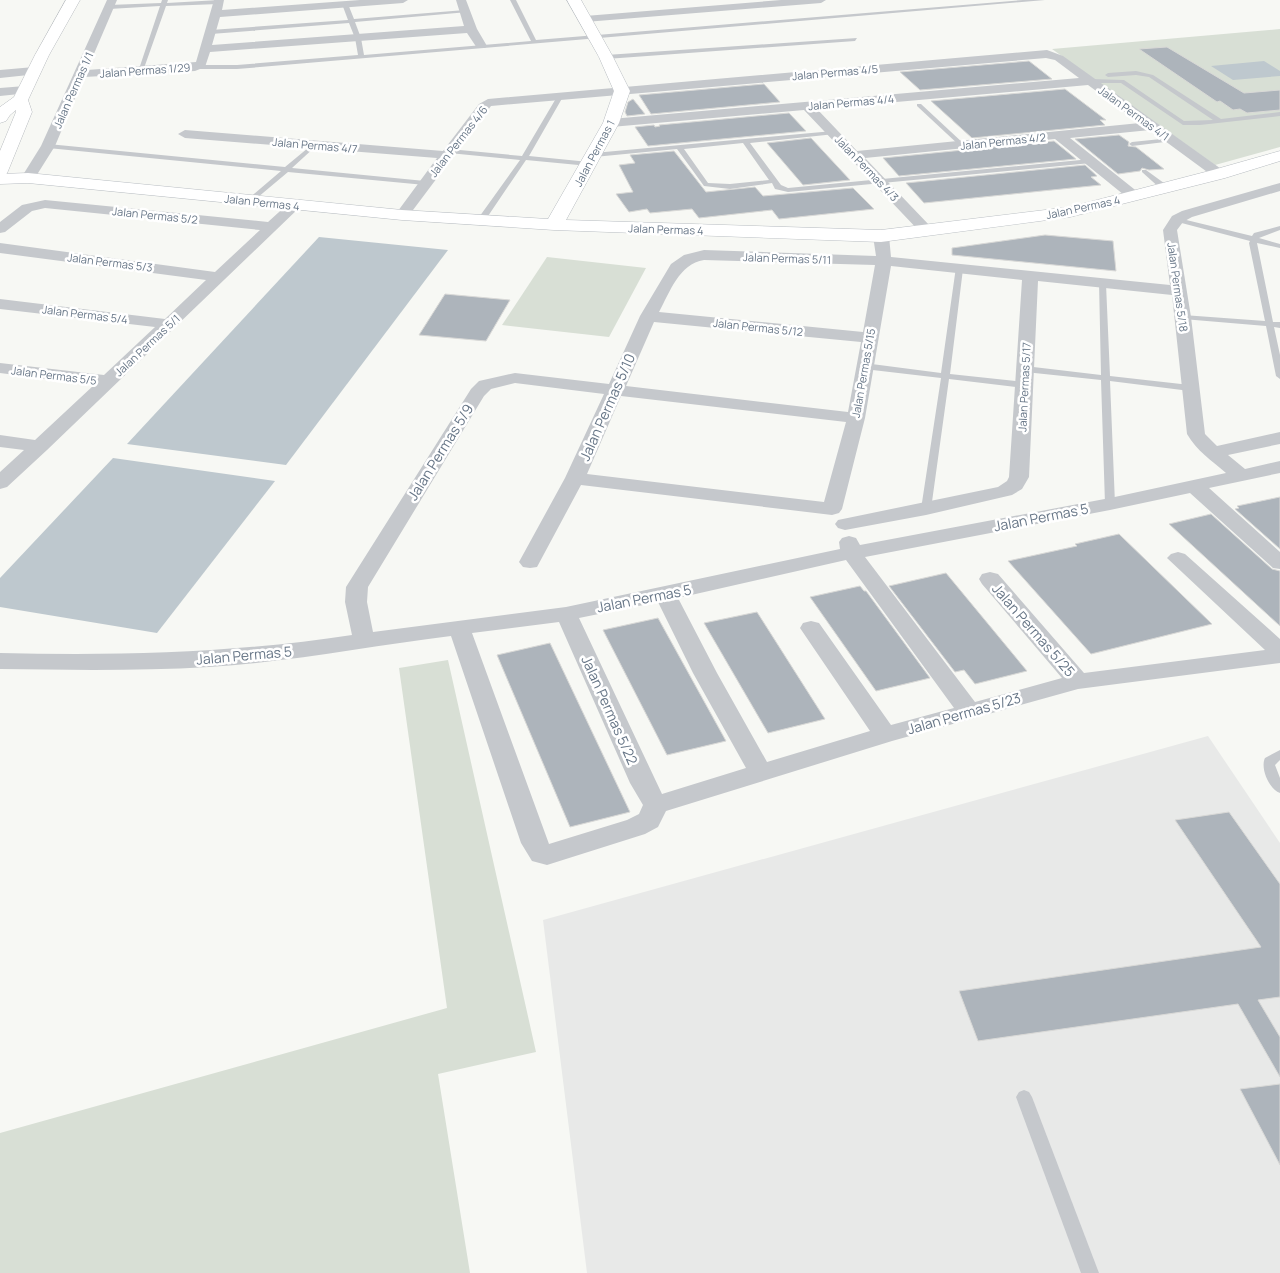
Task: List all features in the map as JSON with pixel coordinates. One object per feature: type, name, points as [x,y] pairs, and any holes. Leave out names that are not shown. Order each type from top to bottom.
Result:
[{"type":"street","points":[[0,118],[27,85],[74,0]]},
{"type":"street","points":[[215,14],[328,3],[345,4],[402,0]]},
{"type":"street","points":[[461,0],[471,29],[481,46]]},
{"type":"street","points":[[574,0],[586,19],[622,90]]},
{"type":"street","points":[[691,0],[699,10]]},
{"type":"street","points":[[586,19],[821,0]]},
{"type":"street","name":"Jalan Permas 1/29","points":[[81,74],[195,67],[202,64],[219,1]]},
{"type":"street","name":"Jalan Permas 1/1","points":[[36,179],[48,146],[111,3]]},
{"type":"street","points":[[207,49],[471,29]]},
{"type":"street","name":"Jalan Permas 4/5","points":[[622,90],[1047,54]]},
{"type":"street","name":"Jalan Permas 4/1","points":[[1047,54],[1059,58],[1219,174]]},
{"type":"street","points":[[866,70],[896,98]]},
{"type":"street","points":[[0,74],[27,85]]},
{"type":"street","name":"Jalan Permas 4/4","points":[[611,123],[1088,79]]},
{"type":"street","points":[[0,82],[27,85]]},
{"type":"street","points":[[0,92],[27,85]]},
{"type":"street","points":[[0,171],[24,112],[27,85]]},
{"type":"street","name":"Jalan Permas 4/6","points":[[402,215],[488,103],[622,90]]},
{"type":"street","name":"Jalan Permas 1","points":[[554,225],[611,123],[622,90]]},
{"type":"street","name":"Jalan Permas 4/3","points":[[808,106],[926,230]]},
{"type":"street","name":"Jalan Permas 4/2","points":[[855,155],[1151,126]]},
{"type":"street","name":"Jalan Permas 4/7","points":[[185,134],[314,145],[448,153]]},
{"type":"street","points":[[1058,135],[1134,196]]},
{"type":"street","name":"Jalan Permas 4","points":[[0,179],[36,179],[294,206],[554,225],[881,236],[1070,212],[1219,174],[1280,156]]},
{"type":"street","name":"Jalan Permas 4","points":[[0,187],[36,179]]},
{"type":"street","points":[[1177,219],[1187,214],[1280,188]]},
{"type":"street","name":"Jalan Permas 5/2","points":[[0,229],[27,208],[38,204],[272,227]]},
{"type":"street","name":"Jalan Permas 5/1","points":[[0,483],[294,206]]},
{"type":"street","name":"Jalan Permas 5/18","points":[[1177,219],[1170,230],[1183,317],[1196,434],[1212,453]]},
{"type":"street","name":"Jalan Permas 5/15","points":[[838,516],[884,261],[881,236]]},
{"type":"street","name":"Jalan Permas 5/3","points":[[0,248],[219,277]]},
{"type":"street","name":"Jalan Permas 5/11","points":[[690,257],[704,255],[884,261],[1178,292]]},
{"type":"street","name":"Jalan Permas 5/10","points":[[530,562],[575,478],[648,316],[677,267],[682,261],[690,257]]},
{"type":"street","name":"Jalan Permas 5/17","points":[[926,509],[1005,491],[1015,485],[1019,476],[1030,276]]},
{"type":"street","name":"Jalan Permas 5/4","points":[[0,304],[169,324]]},
{"type":"street","name":"Jalan Permas 5/12","points":[[648,316],[869,338]]},
{"type":"street","name":"Jalan Permas 5/5","points":[[0,368],[108,381]]},
{"type":"street","name":"Jalan Permas 5/9","points":[[364,640],[356,602],[357,587],[477,393],[485,385],[515,378],[856,418]]},
{"type":"street","points":[[1212,453],[1280,438]]},
{"type":"street","points":[[0,441],[40,446]]},
{"type":"street","points":[[1212,453],[1239,474]]},
{"type":"street","name":"Jalan Permas 5","points":[[0,661],[97,663],[210,659],[296,651],[364,640],[566,614],[851,553],[1110,504],[1280,466]]},
{"type":"street","points":[[575,478],[838,516],[926,509]]},
{"type":"street","points":[[1193,485],[1280,563]]},
{"type":"street","points":[[838,516],[851,553],[969,711]]},
{"type":"street","points":[[1178,558],[1280,654]]},
{"type":"street","name":"Jalan Permas 5/25","points":[[990,579],[1078,681]]},
{"type":"street","points":[[665,594],[704,673],[761,773]]},
{"type":"street","name":"Jalan Permas 5/22","points":[[566,614],[642,783],[656,805]]},
{"type":"street","points":[[459,628],[534,843],[541,854],[547,856],[636,827],[649,820],[656,805]]},
{"type":"street","points":[[811,628],[884,736]]},
{"type":"street","name":"Jalan Permas 5/23","points":[[656,805],[969,711],[1078,681],[1280,654]]},
{"type":"lane","points":[[513,0],[534,42]]},
{"type":"lane","points":[[195,67],[237,67],[1042,0]]},
{"type":"lane","points":[[111,3],[219,1]]},
{"type":"lane","points":[[140,71],[164,2]]},
{"type":"lane","points":[[345,4],[358,38],[361,56]]},
{"type":"lane","points":[[211,32],[465,12]]},
{"type":"lane","points":[[606,58],[855,38]]},
{"type":"lane","points":[[1088,79],[1120,74],[1148,75],[1220,120]]},
{"type":"lane","points":[[1088,79],[1122,81],[1183,123],[1280,114]]},
{"type":"lane","points":[[481,220],[525,158],[561,95]]},
{"type":"lane","points":[[919,105],[962,145]]},
{"type":"lane","points":[[448,153],[592,160],[679,147],[718,146],[745,141],[834,133]]},
{"type":"lane","points":[[1132,144],[1170,140]]},
{"type":"lane","points":[[745,141],[778,187],[788,190],[1091,161]]},
{"type":"lane","points":[[251,202],[314,145]]},
{"type":"lane","points":[[48,146],[425,183]]},
{"type":"lane","points":[[679,147],[708,186],[775,181]]},
{"type":"lane","points":[[1144,171],[1165,188]]},
{"type":"lane","points":[[1177,219],[1280,246]]},
{"type":"lane","points":[[1280,228],[1257,235],[1253,243],[1276,325],[1280,376]]},
{"type":"lane","points":[[926,509],[959,269]]},
{"type":"lane","points":[[1102,284],[1107,378],[1110,504]]},
{"type":"lane","points":[[1183,317],[1276,325]]},
{"type":"lane","points":[[864,366],[946,374],[1107,378],[1190,388]]},
{"type":"lane","points":[[1280,754],[1269,760],[1268,766],[1270,774],[1280,788]]},
{"type":"lane","points":[[1024,1097],[1090,1273]]},
{"type":"shaded area","points":[[1280,29],[1280,147],[1215,165],[1052,49]]},
{"type":"shaded area","points":[[1264,61],[1280,71],[1280,76],[1233,80],[1211,66]]},
{"type":"shaded area","points":[[319,237],[448,250],[286,465],[127,444]]},
{"type":"shaded area","points":[[547,257],[646,268],[609,337],[502,325]]},
{"type":"shaded area","points":[[113,458],[275,481],[157,633],[0,607],[0,578]]},
{"type":"shaded area","points":[[448,660],[536,1052],[438,1074],[470,1273],[0,1273],[0,1133],[447,1008],[399,668]]},
{"type":"shaded area","points":[[1208,736],[1280,843],[1280,1273],[587,1273],[543,920]]},
{"type":"building","points":[[1167,47],[1244,93],[1280,90],[1280,110],[1247,113],[1240,109],[1233,110],[1220,101],[1217,102],[1139,49]]},
{"type":"building","points":[[1029,61],[1052,79],[920,90],[900,72]]},
{"type":"building","points":[[764,84],[780,102],[651,114],[639,95]]},
{"type":"building","points":[[1065,89],[1106,120],[1100,120],[1105,125],[972,138],[931,101]]},
{"type":"building","points":[[633,99],[645,114],[627,116],[625,112],[628,102]]},
{"type":"building","points":[[789,113],[806,131],[648,146],[635,127],[654,125],[655,127],[659,125]]},
{"type":"building","points":[[1119,135],[1129,142],[1128,146],[1136,147],[1164,169],[1149,170],[1142,168],[1140,171],[1118,174],[1075,139]]},
{"type":"building","points":[[811,138],[850,180],[803,185],[767,143]]},
{"type":"building","points":[[1054,141],[1076,159],[899,176],[883,158]]},
{"type":"building","points":[[674,151],[706,192],[755,187],[763,196],[853,188],[874,209],[779,219],[772,210],[699,218],[692,209],[650,213],[647,209],[629,212],[616,194],[633,192],[619,165],[635,163],[630,155]]},
{"type":"building","points":[[1085,165],[1097,176],[1091,177],[1101,185],[924,203],[906,183]]},
{"type":"building","points":[[1045,235],[1113,241],[1116,271],[952,255],[952,248]]},
{"type":"building","points":[[445,294],[510,300],[486,341],[419,335]]},
{"type":"building","points":[[1280,497],[1280,549],[1235,509],[1239,508],[1237,506]]},
{"type":"building","points":[[1211,514],[1272,569],[1280,571],[1280,626],[1169,524]]},
{"type":"building","points":[[1119,534],[1212,624],[1091,654],[1008,561],[1077,546],[1075,544]]},
{"type":"building","points":[[946,573],[1027,671],[975,684],[964,670],[955,672],[889,586]]},
{"type":"building","points":[[860,586],[866,591],[930,678],[876,691],[810,597]]},
{"type":"building","points":[[757,612],[825,719],[768,733],[704,623]]},
{"type":"building","points":[[658,618],[726,741],[667,755],[603,630]]},
{"type":"building","points":[[550,643],[630,812],[570,827],[497,655]]},
{"type":"building","points":[[1229,812],[1280,884],[1280,997],[1258,1000],[1280,1037],[1280,1077],[1238,1004],[978,1041],[959,991],[1261,947],[1175,820]]},
{"type":"building","points":[[1280,1084],[1280,1165],[1240,1089]]}]
